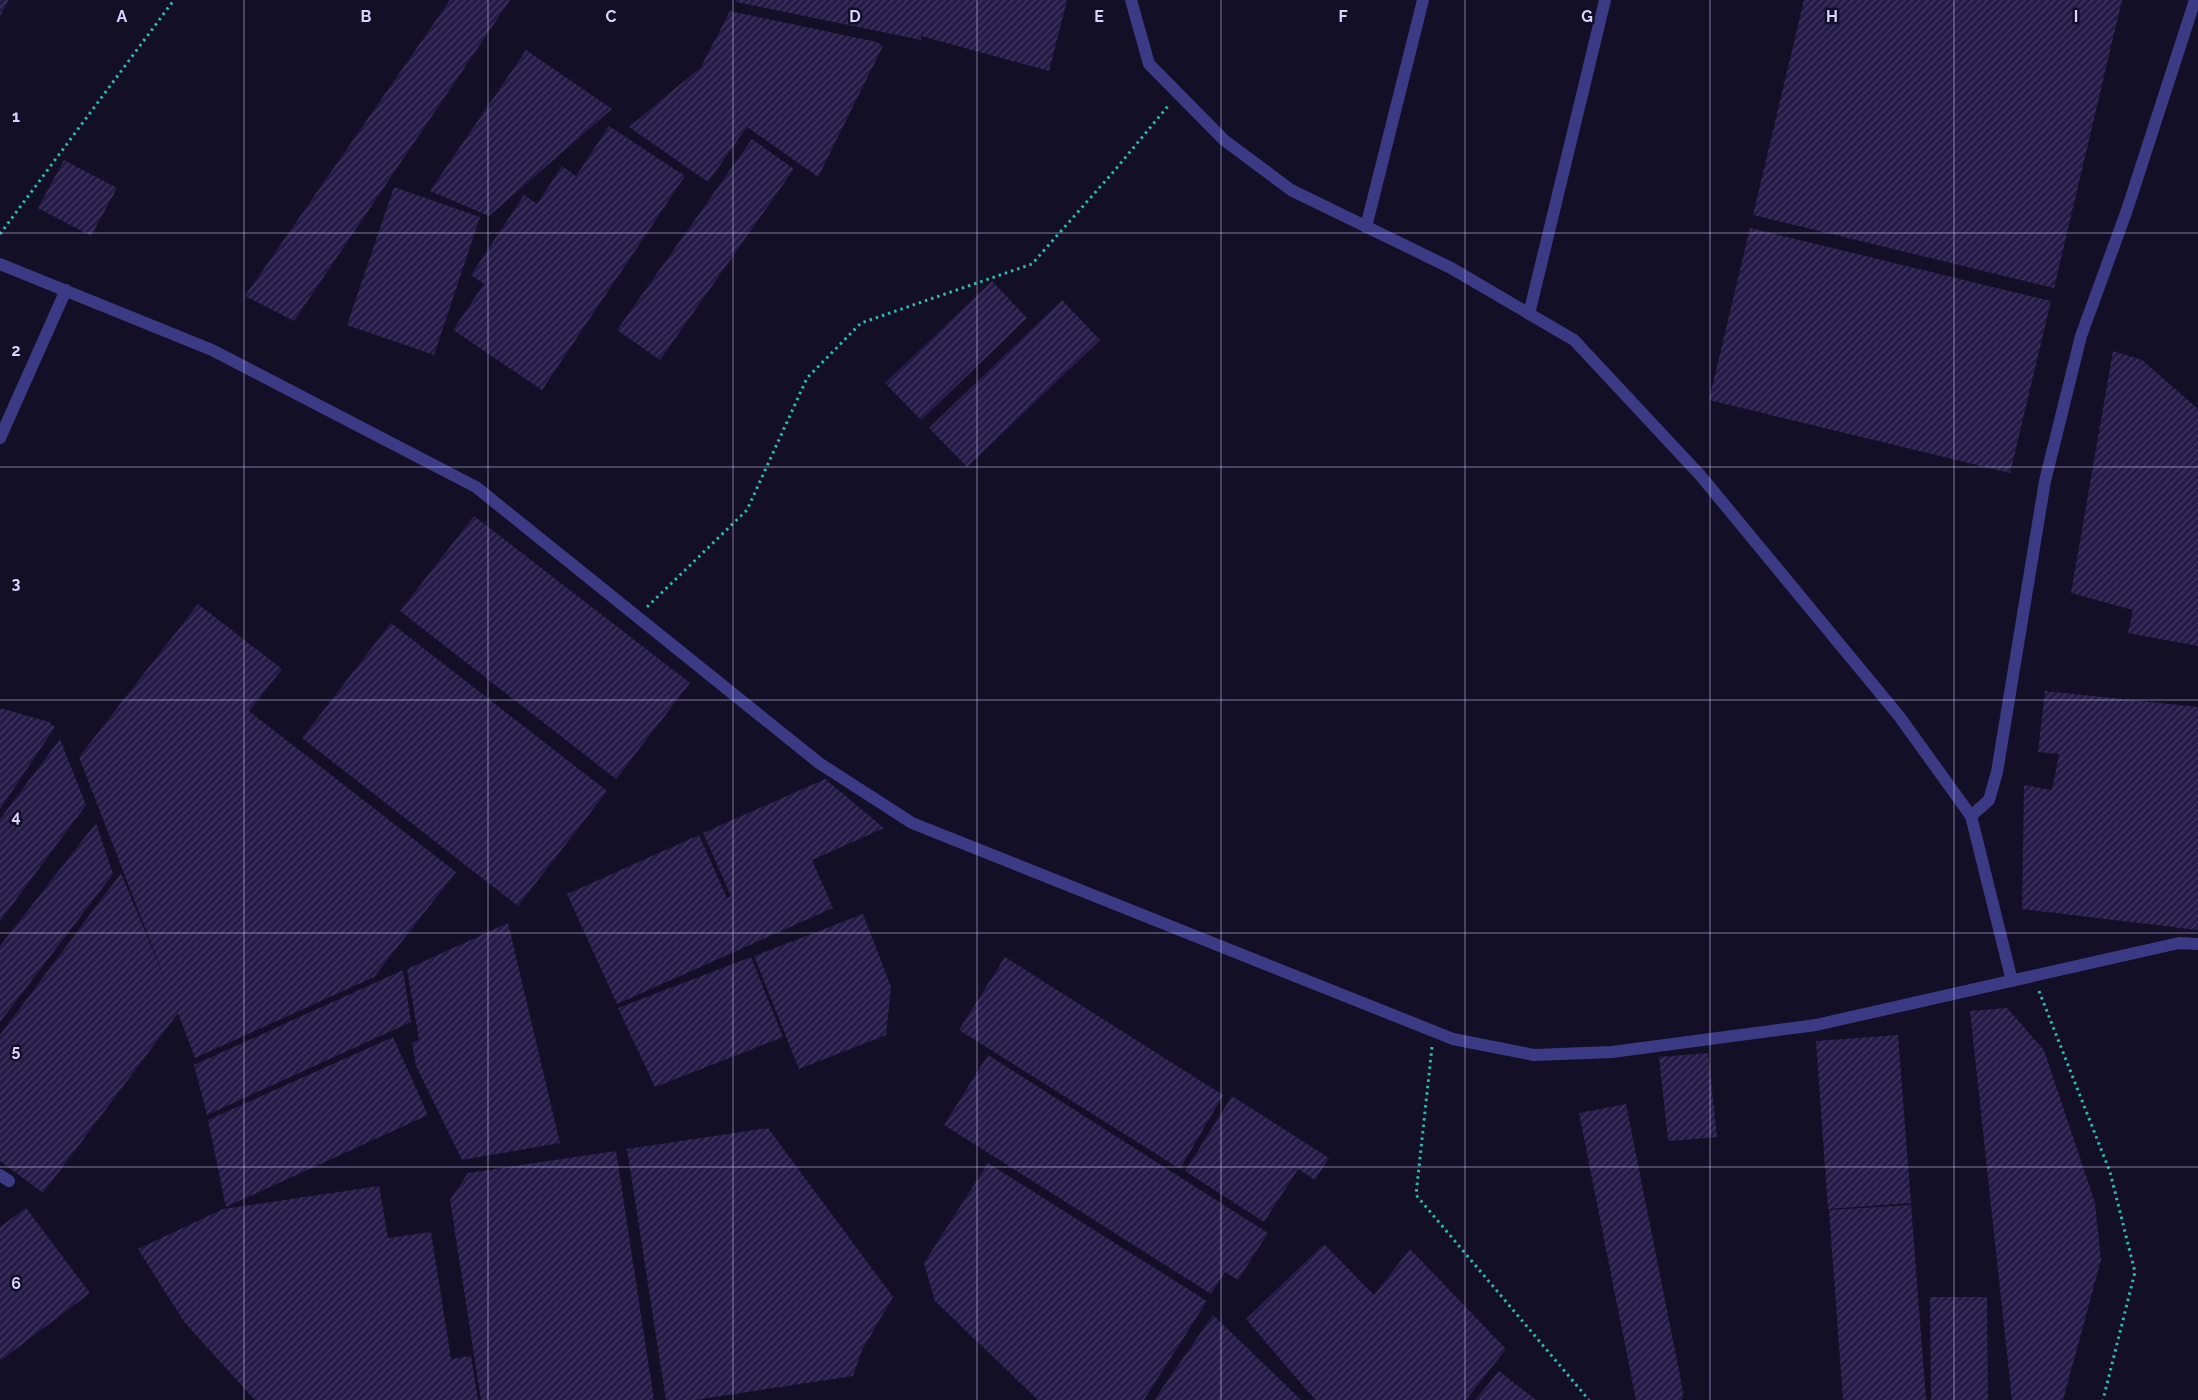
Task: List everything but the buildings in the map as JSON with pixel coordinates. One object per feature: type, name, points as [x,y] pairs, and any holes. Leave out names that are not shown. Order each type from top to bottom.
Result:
[{"type":"street","points":[[1131,0],[1148,64],[1224,140],[1291,190],[1450,268],[1574,340],[1700,475],[1899,716],[1971,816],[2012,981]]},
{"type":"street","points":[[1366,227],[1422,0]]},
{"type":"street","points":[[1529,314],[1605,0]]},
{"type":"street","points":[[1971,816],[1989,800],[1997,772],[2045,481],[2081,336],[2127,210],[2195,0]]},
{"type":"street","points":[[0,264],[212,350],[476,488],[818,763],[912,823],[1453,1039],[1534,1055],[1612,1052],[1816,1025],[2179,944],[2198,944]]},
{"type":"street","points":[[0,438],[66,290]]},
{"type":"path","points":[[0,234],[174,0]]},
{"type":"path","points":[[637,617],[747,510],[807,378],[861,323],[1032,264],[1115,170],[1178,94]]},
{"type":"path","points":[[2033,976],[2110,1172],[2135,1272],[2103,1400]]},
{"type":"path","points":[[1434,1031],[1416,1195],[1589,1400]]}]
